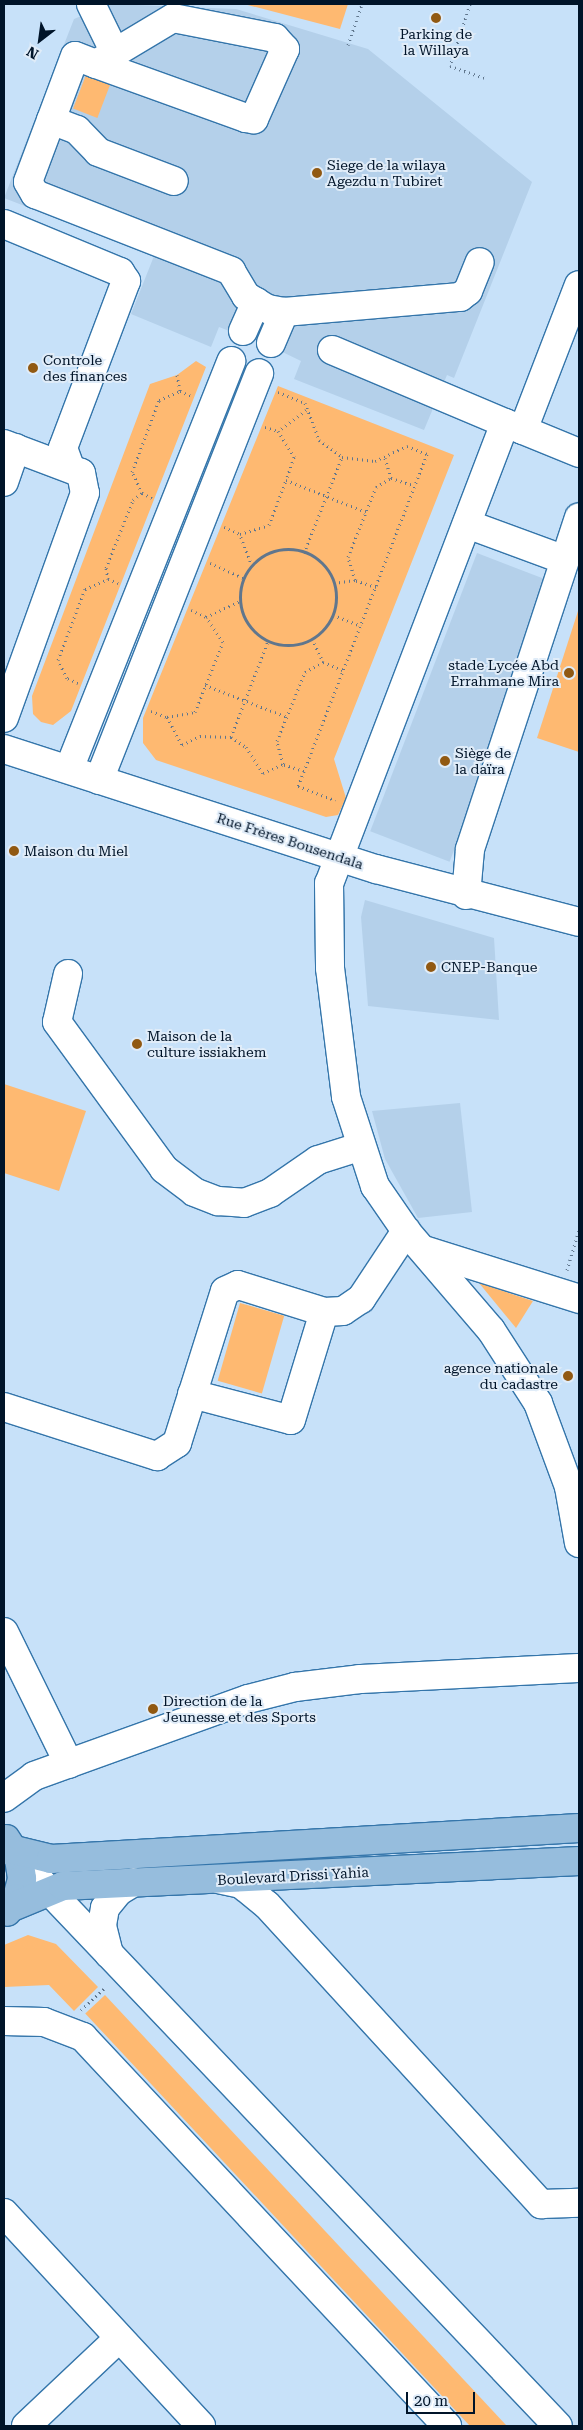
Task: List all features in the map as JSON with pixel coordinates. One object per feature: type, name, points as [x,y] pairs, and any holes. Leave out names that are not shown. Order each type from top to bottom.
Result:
[{"type":"main road","points":[[6,1912],[21,1889],[13,1848],[51,1859],[579,1828]]},
{"type":"main road","name":"Boulevard Drissi Yahia","points":[[6,1912],[48,1889],[134,1882],[303,1876],[579,1861]]},
{"type":"street","points":[[91,4],[106,58]]},
{"type":"street","points":[[106,58],[173,18],[186,17],[275,38],[285,49],[254,119],[106,58],[75,56],[28,182],[35,194],[231,271],[256,302],[284,312],[460,297],[468,291],[480,262]]},
{"type":"street","points":[[51,120],[77,130],[98,152],[174,181]]},
{"type":"street","points":[[4,224],[120,272],[126,280],[63,448],[70,467]]},
{"type":"street","points":[[579,286],[467,524],[329,883],[330,968],[340,1060],[359,1147],[375,1186],[415,1241],[491,1330],[538,1403],[569,1487],[579,1543]]},
{"type":"street","points":[[243,331],[256,302]]},
{"type":"street","points":[[271,343],[284,312]]},
{"type":"street","points":[[332,350],[579,452]]},
{"type":"street","points":[[69,769],[231,361]]},
{"type":"street","points":[[99,780],[260,373]]},
{"type":"street","points":[[4,482],[10,446],[70,467],[81,473],[86,493],[4,718]]},
{"type":"street","points":[[466,894],[470,849],[579,518]]},
{"type":"street","points":[[467,524],[565,560]]},
{"type":"street","name":"Rue Frères Bousendala","points":[[4,749],[338,857],[466,894],[579,922]]},
{"type":"street","points":[[68,974],[57,1022],[164,1169],[194,1192],[218,1201],[244,1203],[270,1193],[318,1160],[359,1147]]},
{"type":"street","points":[[415,1241],[579,1299]]},
{"type":"street","points":[[4,1407],[157,1456],[177,1443],[225,1291],[230,1286],[324,1312],[343,1310],[361,1299],[415,1241]]},
{"type":"street","points":[[192,1394],[291,1420],[324,1312]]},
{"type":"street","points":[[4,1632],[69,1764]]},
{"type":"street","points":[[4,1798],[17,1785],[69,1764],[248,1699],[294,1687],[360,1679],[579,1668]]},
{"type":"street","points":[[13,1848],[73,1916],[558,2426]]},
{"type":"street","points":[[282,1922],[280,1902],[286,1885],[303,1876]]},
{"type":"street","points":[[218,1879],[252,1890],[541,2204],[579,2203]]},
{"type":"street","points":[[109,1954],[102,1925],[105,1908],[119,1891],[134,1882]]},
{"type":"street","points":[[6,1912],[46,1906],[73,1916]]},
{"type":"street","points":[[4,2021],[44,2022],[83,2037],[446,2426]]},
{"type":"street","points":[[4,2213],[201,2426]]},
{"type":"street","points":[[26,2426],[119,2338]]},
{"type":"path","points":[[348,45],[362,4]]},
{"type":"path","points":[[470,4],[450,66],[484,78]]},
{"type":"path","points":[[177,376],[180,391]]},
{"type":"path","points":[[154,499],[142,493],[132,472],[155,409],[159,400],[180,391],[194,397]]},
{"type":"path","points":[[279,393],[305,403],[306,410],[319,440],[342,457],[385,458],[408,446],[428,454],[298,786],[356,809]]},
{"type":"path","points":[[278,432],[306,410]]},
{"type":"path","points":[[221,526],[240,534],[269,525],[294,457],[278,432],[262,425]]},
{"type":"path","points":[[304,553],[342,457]]},
{"type":"path","points":[[385,458],[391,478]]},
{"type":"path","points":[[355,580],[348,557],[376,487],[391,478],[415,486]]},
{"type":"path","points":[[286,480],[366,512]]},
{"type":"path","points":[[108,579],[106,568],[133,500],[142,493]]},
{"type":"path","points":[[240,534],[252,566]]},
{"type":"path","points":[[276,551],[304,553],[322,565],[334,583],[333,615],[312,639],[298,644],[268,641],[249,625],[240,601],[244,578],[252,566],[276,551]]},
{"type":"path","points":[[206,562],[244,578]]},
{"type":"path","points":[[81,684],[67,678],[58,660],[85,588],[108,579],[121,584]]},
{"type":"path","points":[[334,583],[355,580],[376,587]]},
{"type":"path","points":[[206,617],[240,601]]},
{"type":"path","points":[[147,710],[167,717],[195,712],[206,685],[222,642],[206,617],[187,609]]},
{"type":"path","points":[[333,615],[361,626]]},
{"type":"path","points":[[312,639],[323,662],[344,670]]},
{"type":"path","points":[[231,737],[268,641]]},
{"type":"path","points":[[283,764],[277,741],[305,672],[323,662]]},
{"type":"path","points":[[206,685],[287,717]]},
{"type":"path","points":[[167,717],[182,745],[200,736],[231,737],[246,747],[263,773],[283,764],[304,771]]},
{"type":"path","points":[[571,1258],[579,1230]]},
{"type":"path","points":[[78,2013],[102,1991]]},
{"type":"shaded area","points":[[111,4],[236,9],[368,49],[532,182],[454,378],[447,375],[424,430],[294,379],[301,361],[239,331],[237,334],[219,327],[211,347],[131,314],[154,256],[4,198],[74,19]]},
{"type":"shaded area","points":[[244,4],[348,4],[340,29]]},
{"type":"shaded area","points":[[86,75],[110,84],[97,118],[73,109]]},
{"type":"shaded area","points":[[196,361],[206,367],[71,711],[53,725],[41,722],[33,714],[32,696],[150,384],[177,375]]},
{"type":"shaded area","points":[[278,386],[454,455],[334,759],[346,798],[338,815],[326,817],[156,760],[143,743],[143,718]]},
{"type":"shaded area","points":[[477,553],[556,583],[450,862],[370,831]]},
{"type":"shaded area","name":"stade Lycée Abd Errahmane Mira","points":[[579,608],[579,752],[537,738]]},
{"type":"shaded area","points":[[365,900],[494,938],[499,1020],[368,1006],[361,917]]},
{"type":"shaded area","points":[[4,1084],[86,1111],[59,1191],[4,1173]]},
{"type":"shaded area","points":[[460,1103],[472,1212],[418,1218],[385,1159],[372,1111]]},
{"type":"shaded area","points":[[479,1283],[533,1301],[516,1328]]},
{"type":"shaded area","points":[[240,1303],[284,1316],[262,1394],[218,1381]]},
{"type":"shaded area","points":[[28,1935],[56,1944],[98,1987],[74,2011],[49,1985],[4,1987],[4,1945]]},
{"type":"shaded area","points":[[105,1995],[507,2426],[470,2426],[85,2013]]},
{"type":"place","name":"Parking de la Willaya","points":[[436,18]]},
{"type":"place","name":"Siege de la wilaya Agezdu n Tubiret","points":[[317,173]]},
{"type":"place","name":"Controle des finances","points":[[33,368]]},
{"type":"place","name":"stade Lycée Abd Errahmane Mira","points":[[569,673]]},
{"type":"place","name":"Siège de la daïra","points":[[445,761]]},
{"type":"place","name":"Maison du Miel","points":[[14,851]]},
{"type":"place","name":"CNEP-Banque","points":[[431,967]]},
{"type":"place","name":"Maison de la culture issiakhem","points":[[137,1044]]},
{"type":"place","name":"agence nationale du cadastre","points":[[568,1376]]},
{"type":"place","name":"Direction de la Jeunesse et des Sports","points":[[153,1709]]}]
